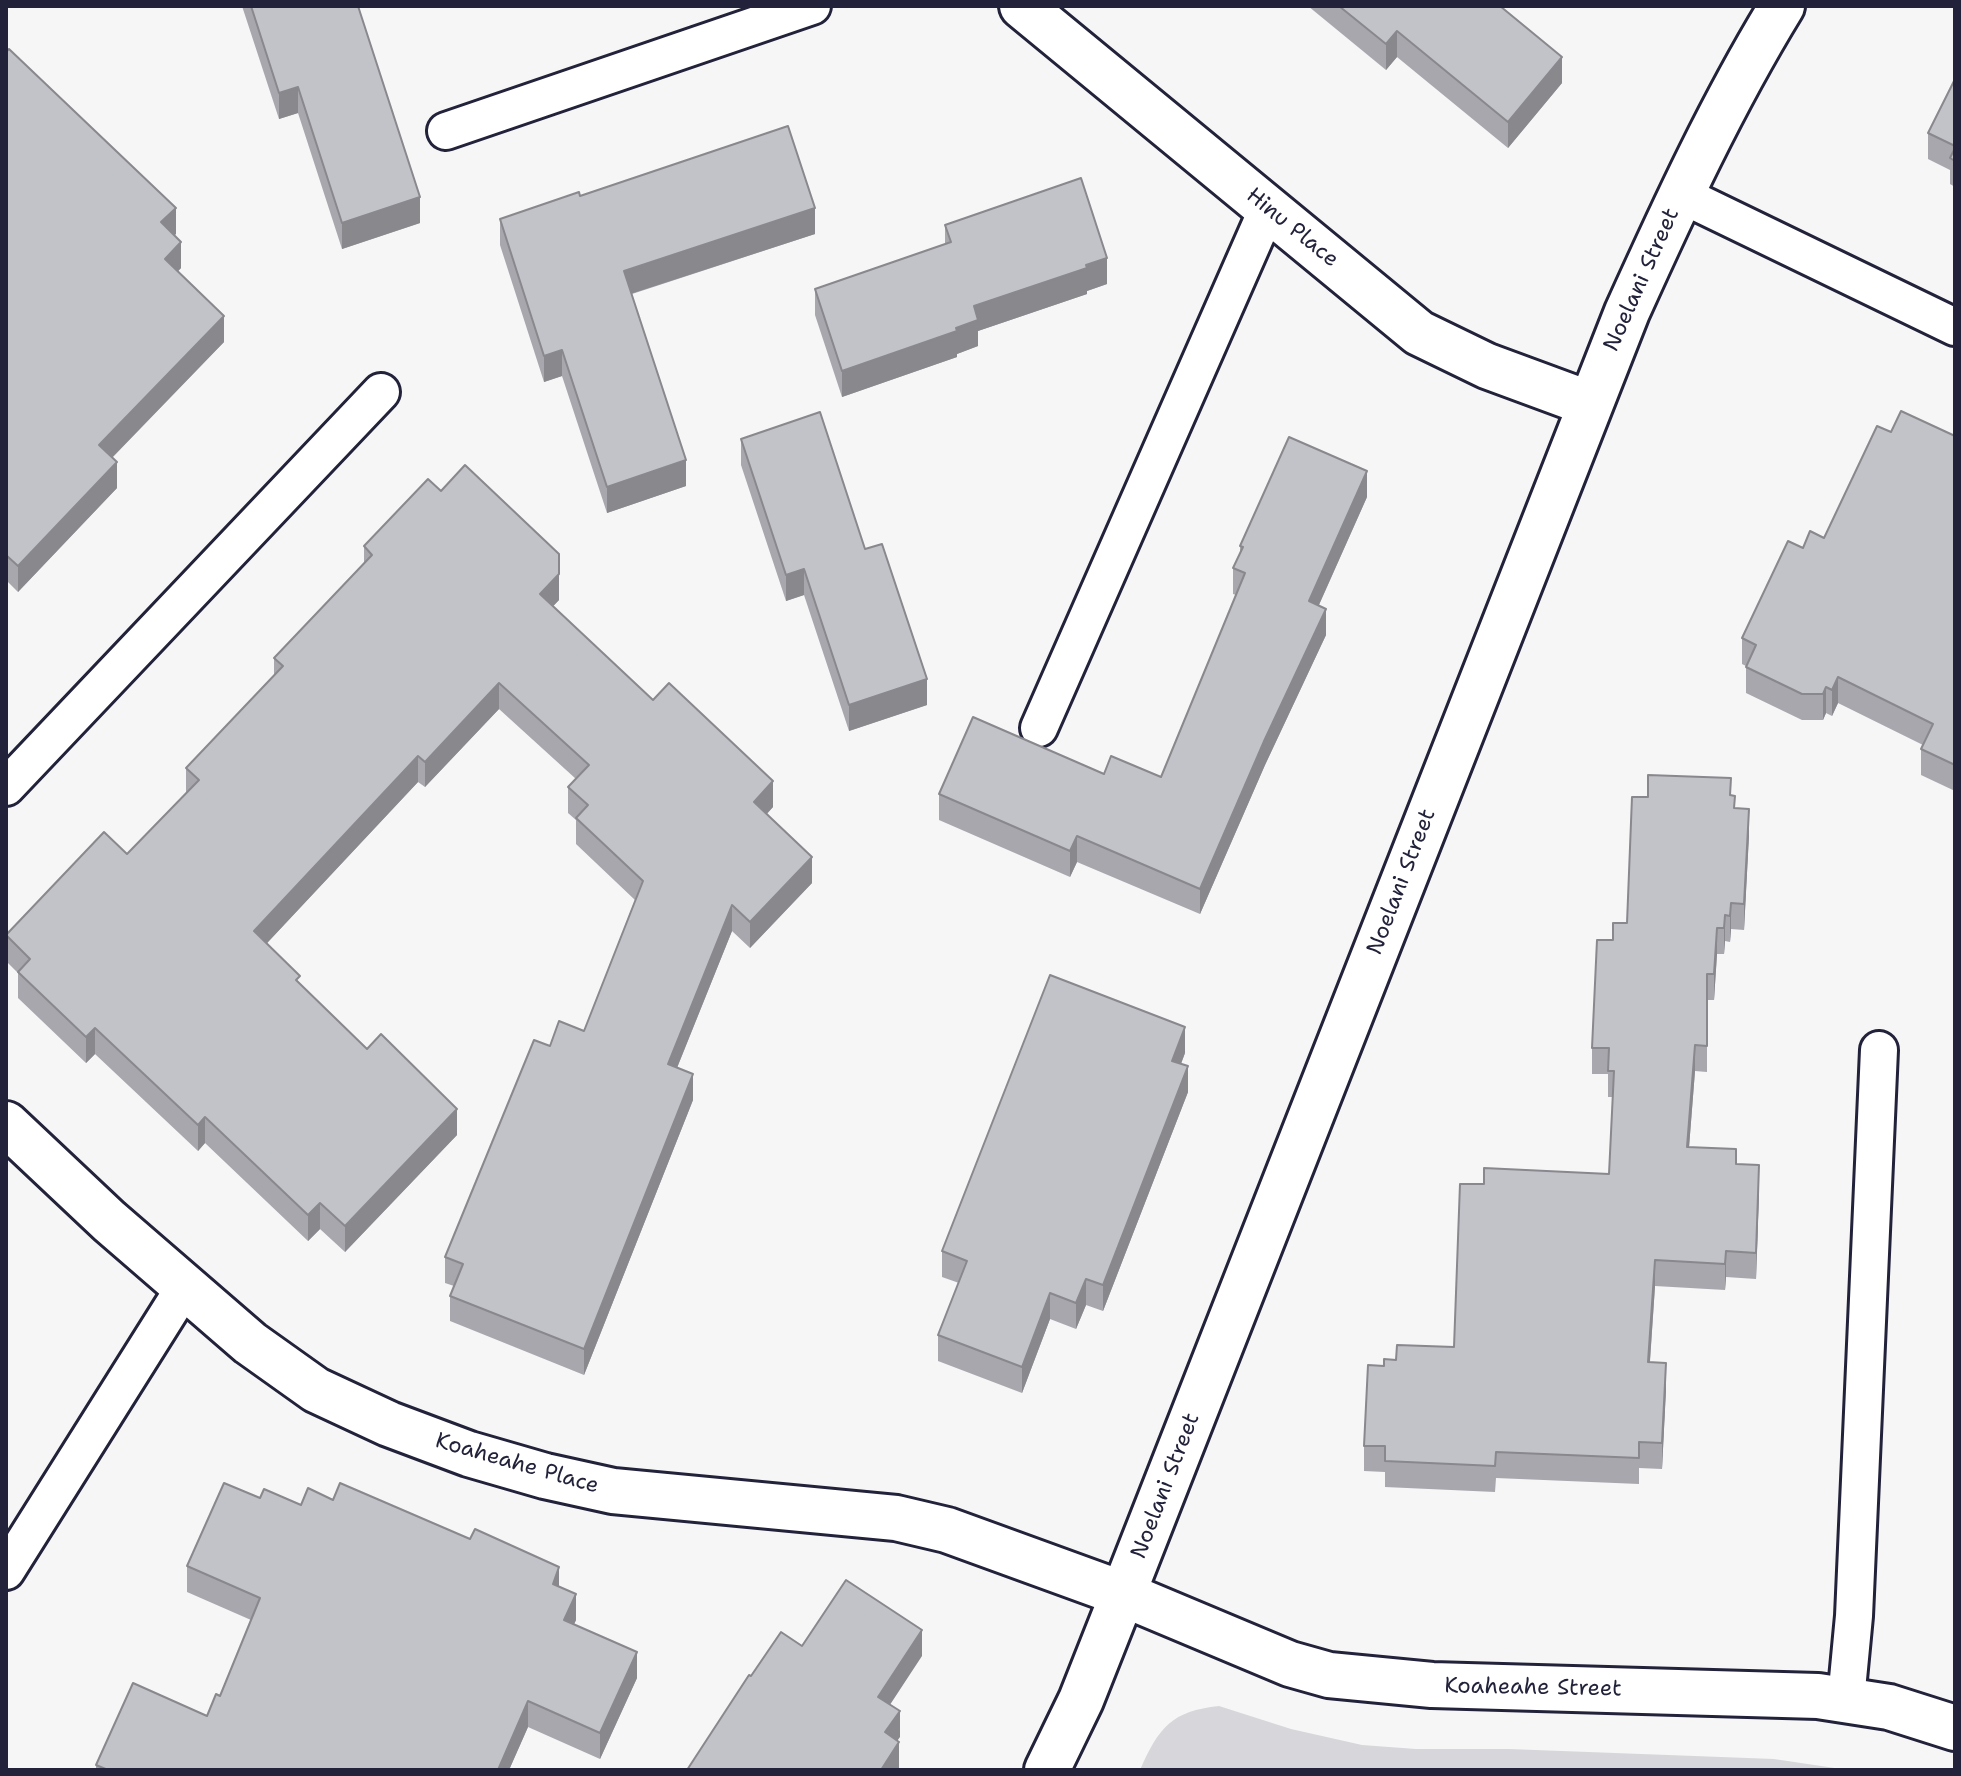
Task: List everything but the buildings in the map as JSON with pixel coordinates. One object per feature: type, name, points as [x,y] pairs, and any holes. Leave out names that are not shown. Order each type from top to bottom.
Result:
[{"type":"street","name":"Hinu Place","points":[[1022,6],[1419,333],[1487,366],[1590,404]]},
{"type":"street","name":"Noelani Street","points":[[1047,1770],[1081,1700],[1627,312],[1717,120],[1782,6]]},
{"type":"street","name":"Koaheahe Place","points":[[6,1124],[184,1288],[250,1343],[316,1390],[389,1424],[469,1454],[613,1491],[896,1518],[947,1530],[1123,1594]]},
{"type":"street","name":"Koaheahe Street","points":[[1123,1594],[1290,1664],[1329,1675],[1432,1685],[1786,1694],[1889,1707],[1955,1728]]},
{"type":"lane","points":[[446,131],[812,6]]},
{"type":"lane","points":[[1680,194],[1955,327]]},
{"type":"lane","points":[[1039,728],[1268,208]]},
{"type":"lane","points":[[6,787],[381,392]]},
{"type":"lane","points":[[1846,1700],[1854,1616],[1879,1050]]},
{"type":"lane","points":[[6,1571],[184,1288]]},
{"type":"shaded area","points":[[1219,1706],[1291,1729],[1362,1745],[1774,1759],[1848,1770],[1140,1770],[1154,1743],[1169,1724],[1190,1712]]}]
